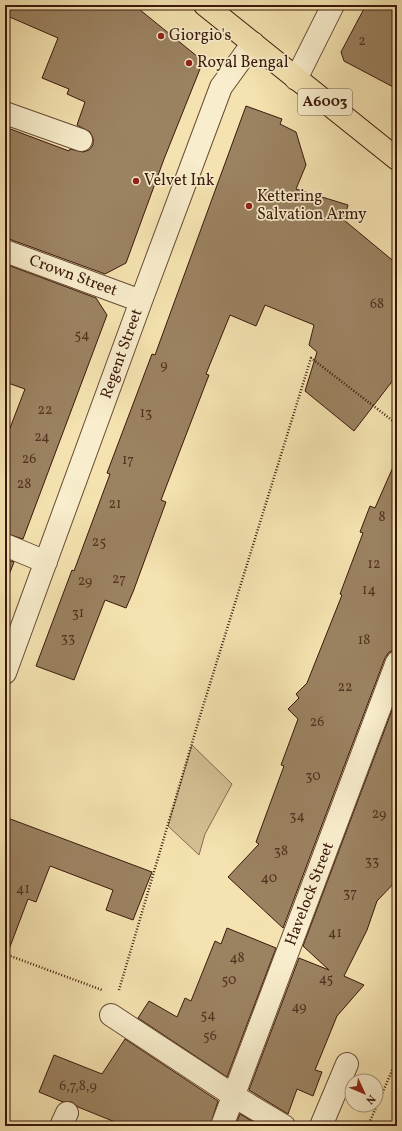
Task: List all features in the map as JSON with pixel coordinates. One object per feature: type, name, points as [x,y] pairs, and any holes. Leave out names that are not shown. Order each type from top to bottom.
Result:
[{"type":"main road","name":"A6003","points":[[205,5],[397,159]]},
{"type":"street","points":[[296,79],[333,5]]},
{"type":"street","name":"Regent Street","points":[[5,673],[221,87],[253,43]]},
{"type":"street","points":[[5,113],[81,140]]},
{"type":"street","name":"Crown Street","points":[[5,251],[141,301]]},
{"type":"street","points":[[5,545],[46,562]]},
{"type":"street","name":"Havelock Street","points":[[222,1126],[397,662]]},
{"type":"street","points":[[114,1005],[234,1096],[284,1126]]},
{"type":"street","points":[[321,1126],[347,1064]]},
{"type":"path","points":[[114,1005],[200,716],[311,358],[397,424]]},
{"type":"path","points":[[5,954],[102,990]]},
{"type":"path","points":[[368,1126],[397,1059]]},
{"type":"shaded area","points":[[192,745],[232,784],[205,834],[199,855],[168,826]]},
{"type":"building","points":[[5,5],[134,5],[198,57],[200,69],[164,159],[126,263],[105,274],[9,239],[5,239],[5,127],[69,151],[70,149],[83,152],[89,150],[93,145],[93,138],[90,132],[77,125],[85,102],[67,94],[69,89],[42,78],[58,38],[5,15]]},
{"type":"building","points":[[366,5],[397,5],[397,89],[344,61],[341,52]]},
{"type":"building","points":[[246,106],[282,119],[280,124],[296,132],[306,165],[296,189],[348,205],[344,220],[397,264],[397,375],[354,431],[305,391],[317,352],[309,345],[314,325],[265,305],[256,326],[230,315],[206,374],[209,375],[161,500],[166,502],[133,592],[126,608],[105,600],[74,680],[36,666],[72,570],[74,571],[110,474],[107,473],[152,354],[155,355]]},
{"type":"building","points":[[5,264],[96,298],[107,315],[23,539],[5,533],[5,441],[25,389],[5,382]]},
{"type":"building","points":[[397,458],[397,650],[389,652],[385,658],[283,928],[228,877],[259,844],[256,842],[284,766],[281,765],[298,719],[288,709],[299,698],[296,694],[307,683],[342,595],[340,594],[363,533],[360,532],[370,506],[375,508]]},
{"type":"building","points":[[5,559],[14,562],[7,580],[5,580]]},
{"type":"building","points":[[397,697],[397,880],[377,901],[367,930],[344,976],[364,985],[337,1016],[315,1070],[322,1072],[313,1096],[297,1089],[288,1114],[249,1090],[299,958],[329,970],[303,946]]},
{"type":"building","points":[[5,817],[152,872],[133,920],[106,910],[113,890],[50,866],[36,902],[28,899],[8,952],[5,952]]},
{"type":"building","points":[[227,928],[276,948],[227,1077],[138,1018],[149,1001],[177,1017],[185,998],[191,1001],[215,941],[221,944]]},
{"type":"building","points":[[125,1039],[218,1101],[210,1126],[125,1126],[78,1107],[72,1102],[63,1102],[39,1092],[54,1055],[102,1074]]},
{"type":"building","points":[[240,1114],[260,1126],[235,1126]]},
{"type":"place","name":"Giorgio's","points":[[161,36]]},
{"type":"place","name":"Royal Bengal","points":[[189,63]]},
{"type":"place","name":"Velvet Ink","points":[[136,181]]},
{"type":"place","name":"Kettering Salvation Army","points":[[249,206]]}]
